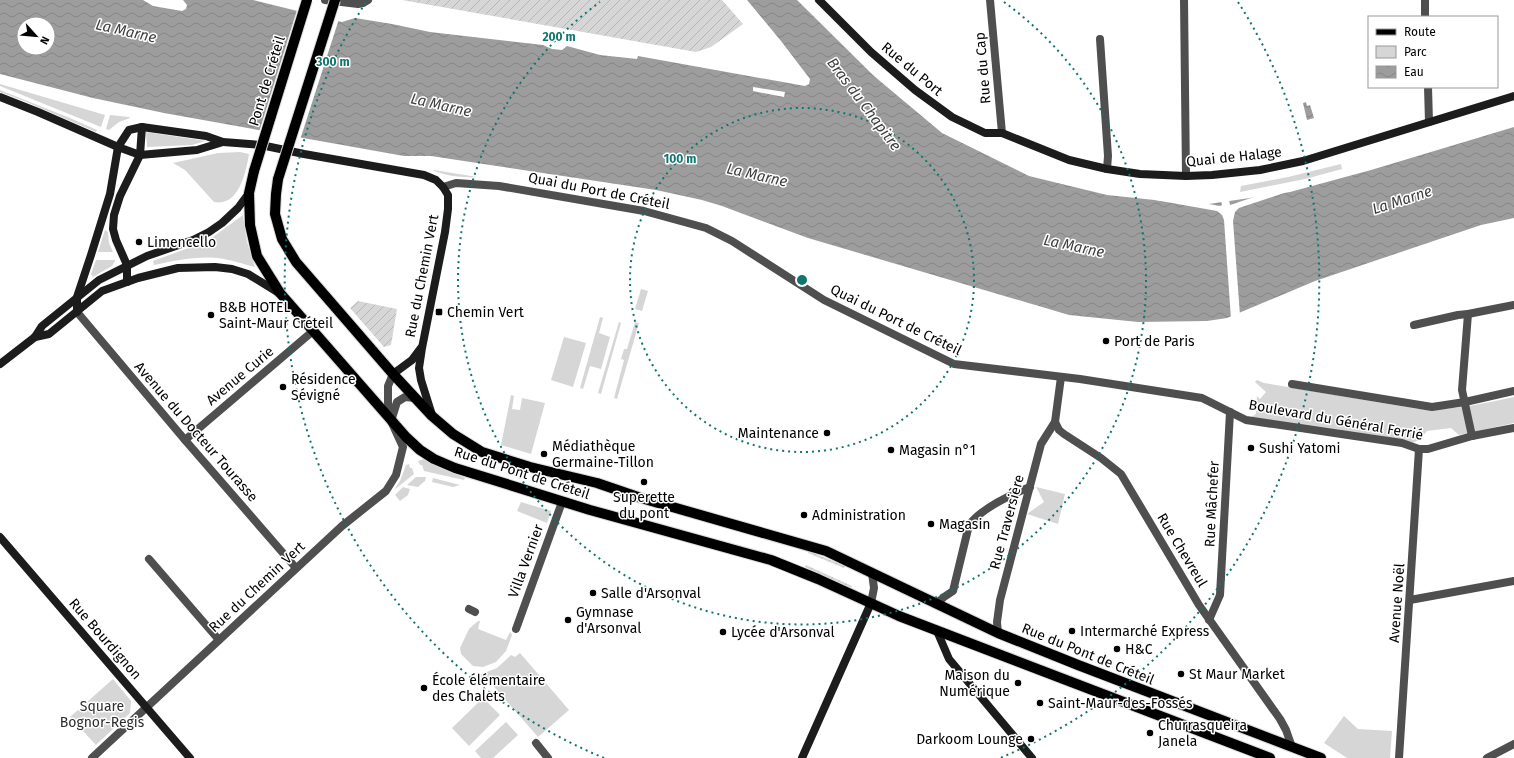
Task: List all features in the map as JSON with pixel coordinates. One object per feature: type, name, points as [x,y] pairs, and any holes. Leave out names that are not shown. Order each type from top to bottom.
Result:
[{"type":"main road","name":"Pont de Créteil","points":[[254,171],[307,0]]},
{"type":"main road","name":"Rue du Pont de Créteil","points":[[335,0],[278,179],[275,214],[282,239],[296,262],[393,374],[432,416],[453,434],[482,452],[496,457],[597,483],[641,498],[826,551],[998,633],[1085,668],[1321,758]]},
{"type":"main road","name":"Rue du Pont de Créteil","points":[[254,171],[249,193],[250,225],[257,256],[280,293],[391,421],[420,450],[434,459],[480,477],[562,502],[771,560],[818,579],[899,616],[1270,758]]},
{"type":"street","points":[[325,0],[358,4],[368,0]]},
{"type":"street","name":"Rue du Port","points":[[819,0],[871,52],[915,90],[934,104],[952,117],[985,133],[1002,133]]},
{"type":"street","name":"Rue du Cap","points":[[990,0],[1002,133]]},
{"type":"street","points":[[1184,0],[1186,176]]},
{"type":"street","points":[[1425,0],[1425,16]]},
{"type":"street","points":[[1100,39],[1108,152],[1107,169]]},
{"type":"street","points":[[1428,88],[1429,122]]},
{"type":"street","name":"Quai de Halage","points":[[1002,133],[1069,160],[1107,169],[1145,174],[1212,176],[1260,170],[1303,161],[1514,96]]},
{"type":"street","points":[[0,97],[140,155],[197,150],[223,142]]},
{"type":"street","points":[[126,282],[127,265],[113,229],[114,215],[120,196],[140,155],[142,127]]},
{"type":"street","points":[[77,312],[77,297],[110,194],[118,147],[129,130],[142,127],[206,136],[223,142],[261,145],[304,154],[407,171],[424,175],[436,180],[443,187]]},
{"type":"street","name":"Quai du Port de Créteil","points":[[443,187],[456,182],[500,186],[644,211],[706,228],[732,241],[824,300],[949,362],[969,367],[1061,377]]},
{"type":"street","name":"Rue du Chemin Vert","points":[[432,416],[420,380],[419,368],[445,232],[448,195],[443,187]]},
{"type":"street","points":[[0,364],[35,337],[42,326],[99,280],[147,256],[193,240],[209,232],[222,223],[238,208],[249,193]]},
{"type":"street","points":[[35,337],[49,334],[102,291],[126,282],[178,268],[215,267],[232,269],[248,274],[280,293]]},
{"type":"street","points":[[1414,325],[1514,305]]},
{"type":"street","name":"Avenue du Docteur Tourasse","points":[[77,312],[296,568]]},
{"type":"street","points":[[1468,314],[1462,390],[1472,436]]},
{"type":"street","name":"Avenue Curie","points":[[185,440],[313,331]]},
{"type":"street","name":"Rue du Chemin Vert","points":[[92,758],[342,526],[386,491],[396,475],[403,447],[391,421],[388,403],[388,386],[393,374],[412,360],[422,348]]},
{"type":"street","points":[[1055,422],[1061,377]]},
{"type":"street","name":"Boulevard du Général Ferrié","points":[[1061,377],[1202,398],[1246,420],[1402,443],[1419,449],[1428,449],[1472,436],[1514,428]]},
{"type":"street","name":"Boulevard du Général Ferrié","points":[[1292,384],[1432,407],[1465,402],[1514,391]]},
{"type":"street","points":[[391,421],[397,402],[405,397],[415,398]]},
{"type":"street","name":"Rue Mâchefer","points":[[1209,620],[1220,596],[1230,412]]},
{"type":"street","name":"Rue Traversière","points":[[998,633],[997,622],[1000,600],[1041,444],[1055,422]]},
{"type":"street","name":"Rue Chevreul","points":[[1055,422],[1059,430],[1064,434],[1101,458],[1121,474],[1209,620],[1280,719],[1292,747]]},
{"type":"street","name":"Avenue Noël","points":[[1399,758],[1419,449]]},
{"type":"street","points":[[937,604],[944,596],[953,591],[969,525],[975,517],[1015,493],[1030,487]]},
{"type":"street","name":"Villa Vernier","points":[[516,629],[562,502]]},
{"type":"street","name":"Rue Bourdignon","points":[[0,537],[190,758]]},
{"type":"street","points":[[149,559],[219,640]]},
{"type":"street","points":[[802,758],[871,603],[874,588],[872,573]]},
{"type":"street","points":[[1410,600],[1514,581]]},
{"type":"street","points":[[937,631],[949,659],[1032,758]]},
{"type":"street","points":[[536,743],[548,758]]},
{"type":"street","points":[[1488,758],[1514,744]]},
{"type":"green space","points":[[402,0],[722,0],[743,24],[711,47],[696,52]]},
{"type":"green space","points":[[0,84],[105,115],[101,127],[0,86]]},
{"type":"green space","points":[[0,90],[97,130],[96,132],[0,92]]},
{"type":"green space","points":[[110,115],[130,118],[119,122],[109,130],[106,129]]},
{"type":"green space","points":[[146,132],[206,141],[192,145],[147,147]]},
{"type":"green space","points":[[240,152],[249,154],[246,170],[240,187],[235,194],[230,199],[223,202],[214,202],[185,170],[173,163],[218,153]]},
{"type":"green space","points":[[1341,164],[1342,169],[1305,179],[1240,192],[1241,186],[1288,177]]},
{"type":"green space","points":[[434,170],[477,177],[455,176],[439,173]]},
{"type":"green space","points":[[243,215],[247,242],[255,267],[226,259],[216,258],[185,259],[154,265],[153,261],[194,246],[213,237]]},
{"type":"green space","points":[[105,230],[108,232],[109,243],[113,252],[98,252]]},
{"type":"green space","points":[[96,260],[115,261],[112,266],[93,277],[91,274]]},
{"type":"green space","points":[[641,289],[648,291],[642,311],[635,309]]},
{"type":"green space","points":[[358,301],[397,309],[391,345],[384,347],[350,308]]},
{"type":"green space","points":[[600,317],[603,318],[599,333],[610,337],[601,369],[590,366],[583,389],[580,388]]},
{"type":"green space","points":[[619,322],[621,323],[601,394],[598,393]]},
{"type":"green space","points":[[635,322],[639,323],[617,399],[614,398],[624,360],[621,359],[624,349],[627,349]]},
{"type":"green space","points":[[564,337],[586,343],[573,387],[551,380]]},
{"type":"green space","points":[[1257,380],[1264,383],[1418,409],[1454,408],[1514,397],[1514,423],[1459,435],[1451,428],[1427,431],[1419,440],[1412,443],[1251,417],[1256,414],[1257,396],[1260,399],[1266,392],[1255,382]]},
{"type":"green space","points":[[511,395],[514,396],[512,409],[520,410],[522,398],[545,403],[531,454],[501,445]]},
{"type":"green space","points":[[424,459],[465,478],[464,480],[424,471],[422,465],[420,465],[418,461]]},
{"type":"green space","points":[[409,464],[414,474],[394,490],[400,481],[406,465]]},
{"type":"green space","points":[[416,477],[426,477],[425,481],[418,487],[407,485]]},
{"type":"green space","points":[[433,478],[460,485],[453,487],[432,482]]},
{"type":"green space","points":[[403,487],[410,489],[408,495],[400,501],[395,495]]},
{"type":"green space","points":[[1036,487],[1065,494],[1058,524],[1027,514],[1044,502]]},
{"type":"green space","points":[[521,502],[551,511],[547,523],[517,511]]},
{"type":"green space","points":[[808,551],[845,566],[844,568],[808,553]]},
{"type":"green space","points":[[806,565],[852,586],[851,588],[805,567]]},
{"type":"green space","points":[[480,621],[478,629],[506,640],[510,632],[512,635],[506,651],[496,662],[483,667],[473,666],[461,654],[460,648],[469,629]]},
{"type":"green space","points":[[520,653],[569,710],[538,737],[489,681],[486,684],[479,675],[497,668],[511,655],[515,657]]},
{"type":"green space","name":"Square Bognor-Regis","points":[[113,679],[131,701],[130,713],[96,745],[70,717]]},
{"type":"green space","points":[[483,698],[500,715],[469,746],[452,728]]},
{"type":"green space","points":[[1344,716],[1358,729],[1392,731],[1390,758],[1347,758],[1324,743]]},
{"type":"green space","points":[[506,722],[518,735],[493,758],[481,758],[475,751]]},
{"type":"water","points":[[0,0],[143,0],[153,6],[182,11],[186,9],[187,5],[183,0],[253,0],[342,22],[355,18],[430,32],[543,45],[552,49],[562,50],[567,46],[600,55],[637,59],[638,56],[805,86],[809,84],[810,79],[747,0],[797,0],[874,76],[942,133],[1029,176],[1107,195],[1202,205],[1290,192],[1371,170],[1514,127],[1514,218],[1481,225],[1315,281],[1227,318],[1207,321],[1138,322],[1069,315],[808,238],[722,206],[656,190],[431,156],[404,156],[164,113],[93,98],[0,74]]},
{"type":"water","points":[[1306,102],[1307,106],[1310,105],[1314,118],[1307,120],[1303,103]]},
{"type":"pier","points":[[297,10],[339,19],[300,140],[259,132]]},
{"type":"pier","points":[[753,87],[785,92],[784,97],[753,91]]},
{"type":"pier","points":[[1308,185],[1239,208],[1235,212],[1233,221],[1240,315],[1231,319],[1224,220],[1222,215],[1217,211],[1155,199],[1220,206],[1222,205],[1221,201],[1229,200],[1230,205],[1263,194],[1290,190]]},
{"type":"place","name":"Limencello","points":[[139,242]]},
{"type":"place","name":"Chemin Vert","points":[[439,312]]},
{"type":"place","name":"B&B HOTEL Saint-Maur Créteil","points":[[211,315]]},
{"type":"place","name":"Port de Paris","points":[[1106,341]]},
{"type":"place","name":"Résidence Sévigné","points":[[283,387]]},
{"type":"place","name":"Maintenance","points":[[827,433]]},
{"type":"place","name":"Sushi Yatomi","points":[[1251,448]]},
{"type":"place","name":"Magasin n°1","points":[[891,450]]},
{"type":"place","name":"Médiathèque Germaine-Tillon","points":[[544,454]]},
{"type":"place","name":"Superette du pont","points":[[644,482]]},
{"type":"place","name":"Administration","points":[[804,515]]},
{"type":"place","name":"Magasin","points":[[931,524]]},
{"type":"place","name":"Salle d'Arsonval","points":[[593,593]]},
{"type":"place","name":"Gymnase d'Arsonval","points":[[568,620]]},
{"type":"place","name":"Intermarché Express","points":[[1072,631]]},
{"type":"place","name":"Lycée d'Arsonval","points":[[723,632]]},
{"type":"place","name":"H&C","points":[[1117,649]]},
{"type":"place","name":"St Maur Market","points":[[1181,674]]},
{"type":"place","name":"Maison du Numérique","points":[[1018,683]]},
{"type":"place","name":"École élémentaire des Chalets","points":[[424,688]]},
{"type":"place","name":"Saint-Maur-des-Fossés","points":[[1040,703]]},
{"type":"place","name":"Churrasqueira Janela","points":[[1150,733]]},
{"type":"place","name":"Darkoom Lounge","points":[[1031,739]]},
{"type":"water label","name":"La Marne","points":[[126,31]]},
{"type":"water label","name":"Bras du Chapitre","points":[[864,104]]},
{"type":"water label","name":"La Marne","points":[[441,105]]},
{"type":"water label","name":"La Marne","points":[[757,175]]},
{"type":"water label","name":"La Marne","points":[[1402,200]]},
{"type":"water label","name":"La Marne","points":[[1074,246]]}]
